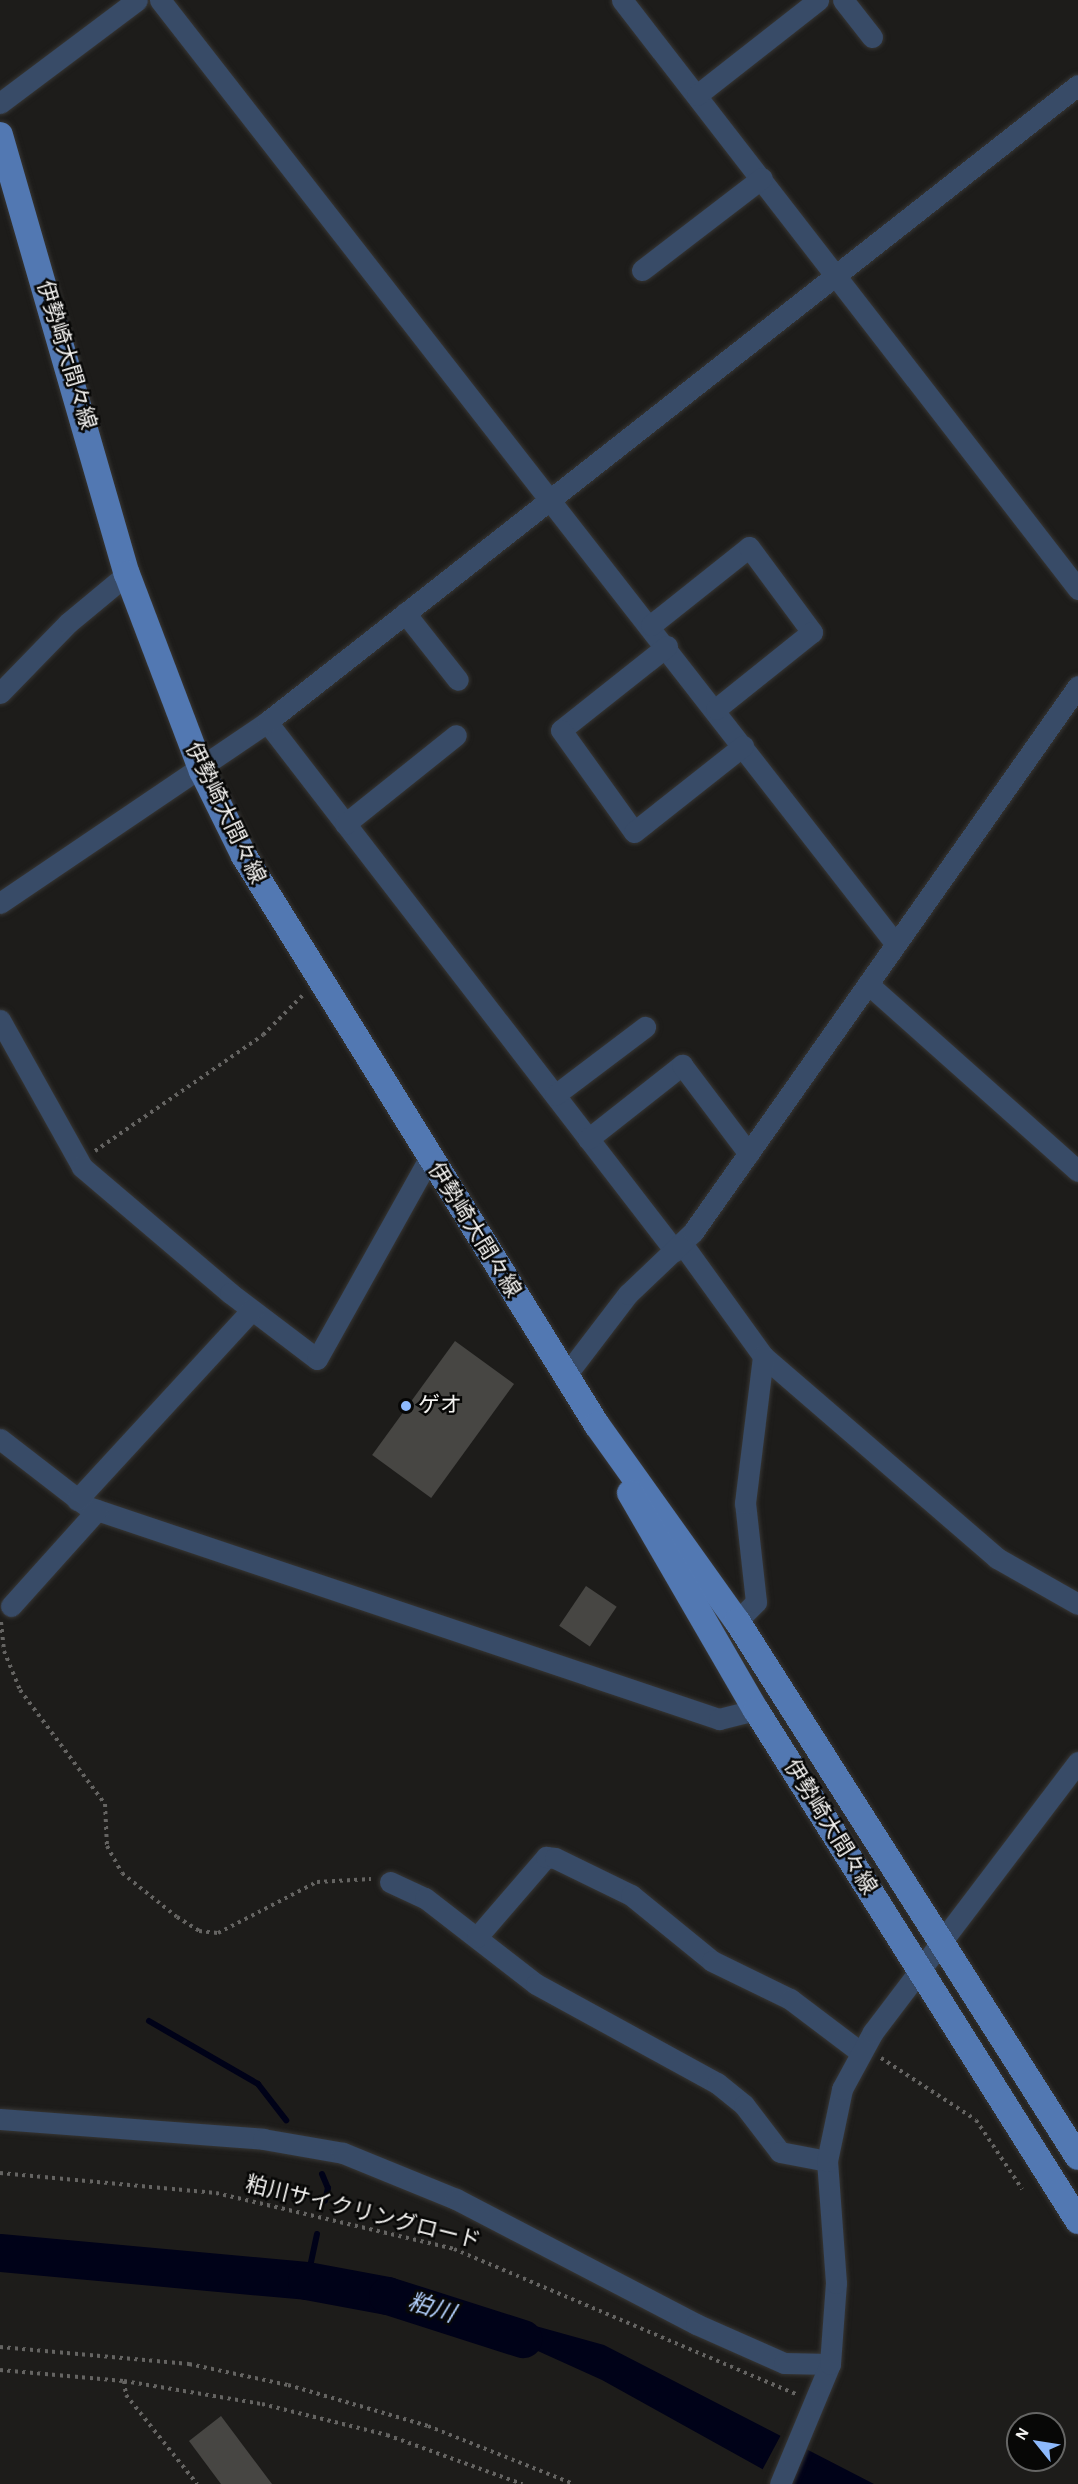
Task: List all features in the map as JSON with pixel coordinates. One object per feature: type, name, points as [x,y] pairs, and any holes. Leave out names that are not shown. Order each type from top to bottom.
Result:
[{"type":"main road","name":"伊勢崎大間々線","points":[[0,135],[127,574],[202,771],[268,901],[597,1425],[737,1621],[1078,2157]]},
{"type":"main road","name":"伊勢崎大間々線","points":[[597,1425],[622,1481],[756,1710],[1078,2221]]},
{"type":"street","points":[[0,104],[137,0]]},
{"type":"street","points":[[160,0],[552,497],[895,943]]},
{"type":"street","points":[[622,0],[836,273],[1078,589]]},
{"type":"street","points":[[697,95],[818,0]]},
{"type":"street","points":[[843,0],[872,37]]},
{"type":"street","points":[[0,903],[202,771],[267,722],[1078,85]]},
{"type":"street","points":[[642,270],[762,178]]},
{"type":"street","points":[[651,625],[749,547],[812,632],[716,709]]},
{"type":"street","points":[[0,693],[68,622],[127,574]]},
{"type":"street","points":[[405,613],[458,680]]},
{"type":"street","points":[[667,646],[561,730],[634,831],[743,746]]},
{"type":"street","points":[[566,1375],[628,1294],[679,1248],[749,1154],[895,943],[1075,696]]},
{"type":"street","points":[[267,722],[588,1138],[679,1248],[763,1356],[997,1558],[1078,1604]]},
{"type":"street","points":[[345,824],[456,735]]},
{"type":"street","points":[[868,984],[1078,1171]]},
{"type":"street","points":[[0,1020],[80,1162],[252,1310],[317,1359],[429,1159]]},
{"type":"street","points":[[555,1095],[645,1027]]},
{"type":"street","points":[[588,1138],[682,1065],[749,1154]]},
{"type":"street","points":[[77,1500],[252,1310]]},
{"type":"street","points":[[737,1621],[756,1602],[745,1503],[763,1356]]},
{"type":"street","points":[[0,1439],[77,1500],[97,1510],[720,1719],[756,1710]]},
{"type":"street","points":[[11,1606],[97,1510]]},
{"type":"street","points":[[780,2484],[812,2415],[830,2364],[836,2283],[827,2161],[835,2106],[860,2052],[941,1940],[1078,1762]]},
{"type":"street","points":[[477,1937],[546,1857],[555,1858],[631,1894],[712,1961],[790,1999],[860,2052]]},
{"type":"street","points":[[390,1882],[425,1898],[536,1984],[717,2083],[744,2105],[780,2152],[827,2161]]},
{"type":"street","points":[[0,2119],[263,2139],[343,2153],[456,2199],[696,2324],[784,2362],[830,2364]]},
{"type":"path","points":[[80,1162],[263,1035],[317,981]]},
{"type":"path","points":[[11,1606],[1,1622],[4,1651],[20,1690],[105,1804],[107,1846],[122,1873],[177,1917],[199,1931],[218,1933],[317,1882],[353,1876],[390,1882]]},
{"type":"path","points":[[860,2052],[886,2059],[976,2120],[1022,2189]]},
{"type":"path","name":"粕川サイクリングロード","points":[[0,2173],[216,2193],[454,2249],[799,2394]]},
{"type":"path","points":[[0,2347],[189,2364],[288,2385],[428,2426],[574,2484]]},
{"type":"path","points":[[0,2370],[124,2381],[262,2404],[387,2435],[522,2484]]},
{"type":"path","points":[[124,2381],[126,2395],[197,2484]]},
{"type":"water","points":[[514,2320],[604,2345],[874,2484],[789,2484],[602,2380],[474,2322]]},
{"type":"pier","points":[[782,2433],[808,2447],[789,2484],[762,2471]]},
{"type":"building","points":[[455,1341],[514,1384],[431,1498],[372,1455]]},
{"type":"building","points":[[586,1586],[617,1607],[590,1646],[559,1626]]},
{"type":"building","points":[[221,2416],[272,2484],[221,2484],[189,2441]]},
{"type":"waterway","points":[[149,2021],[258,2084],[286,2120]]},
{"type":"waterway","points":[[322,2174],[328,2188],[325,2201]]},
{"type":"waterway","points":[[307,2281],[317,2234]]},
{"type":"waterway","name":"粕川","points":[[0,2253],[307,2281],[388,2296],[523,2339]]},
{"type":"place","name":"ゲオ","points":[[406,1406]]}]
